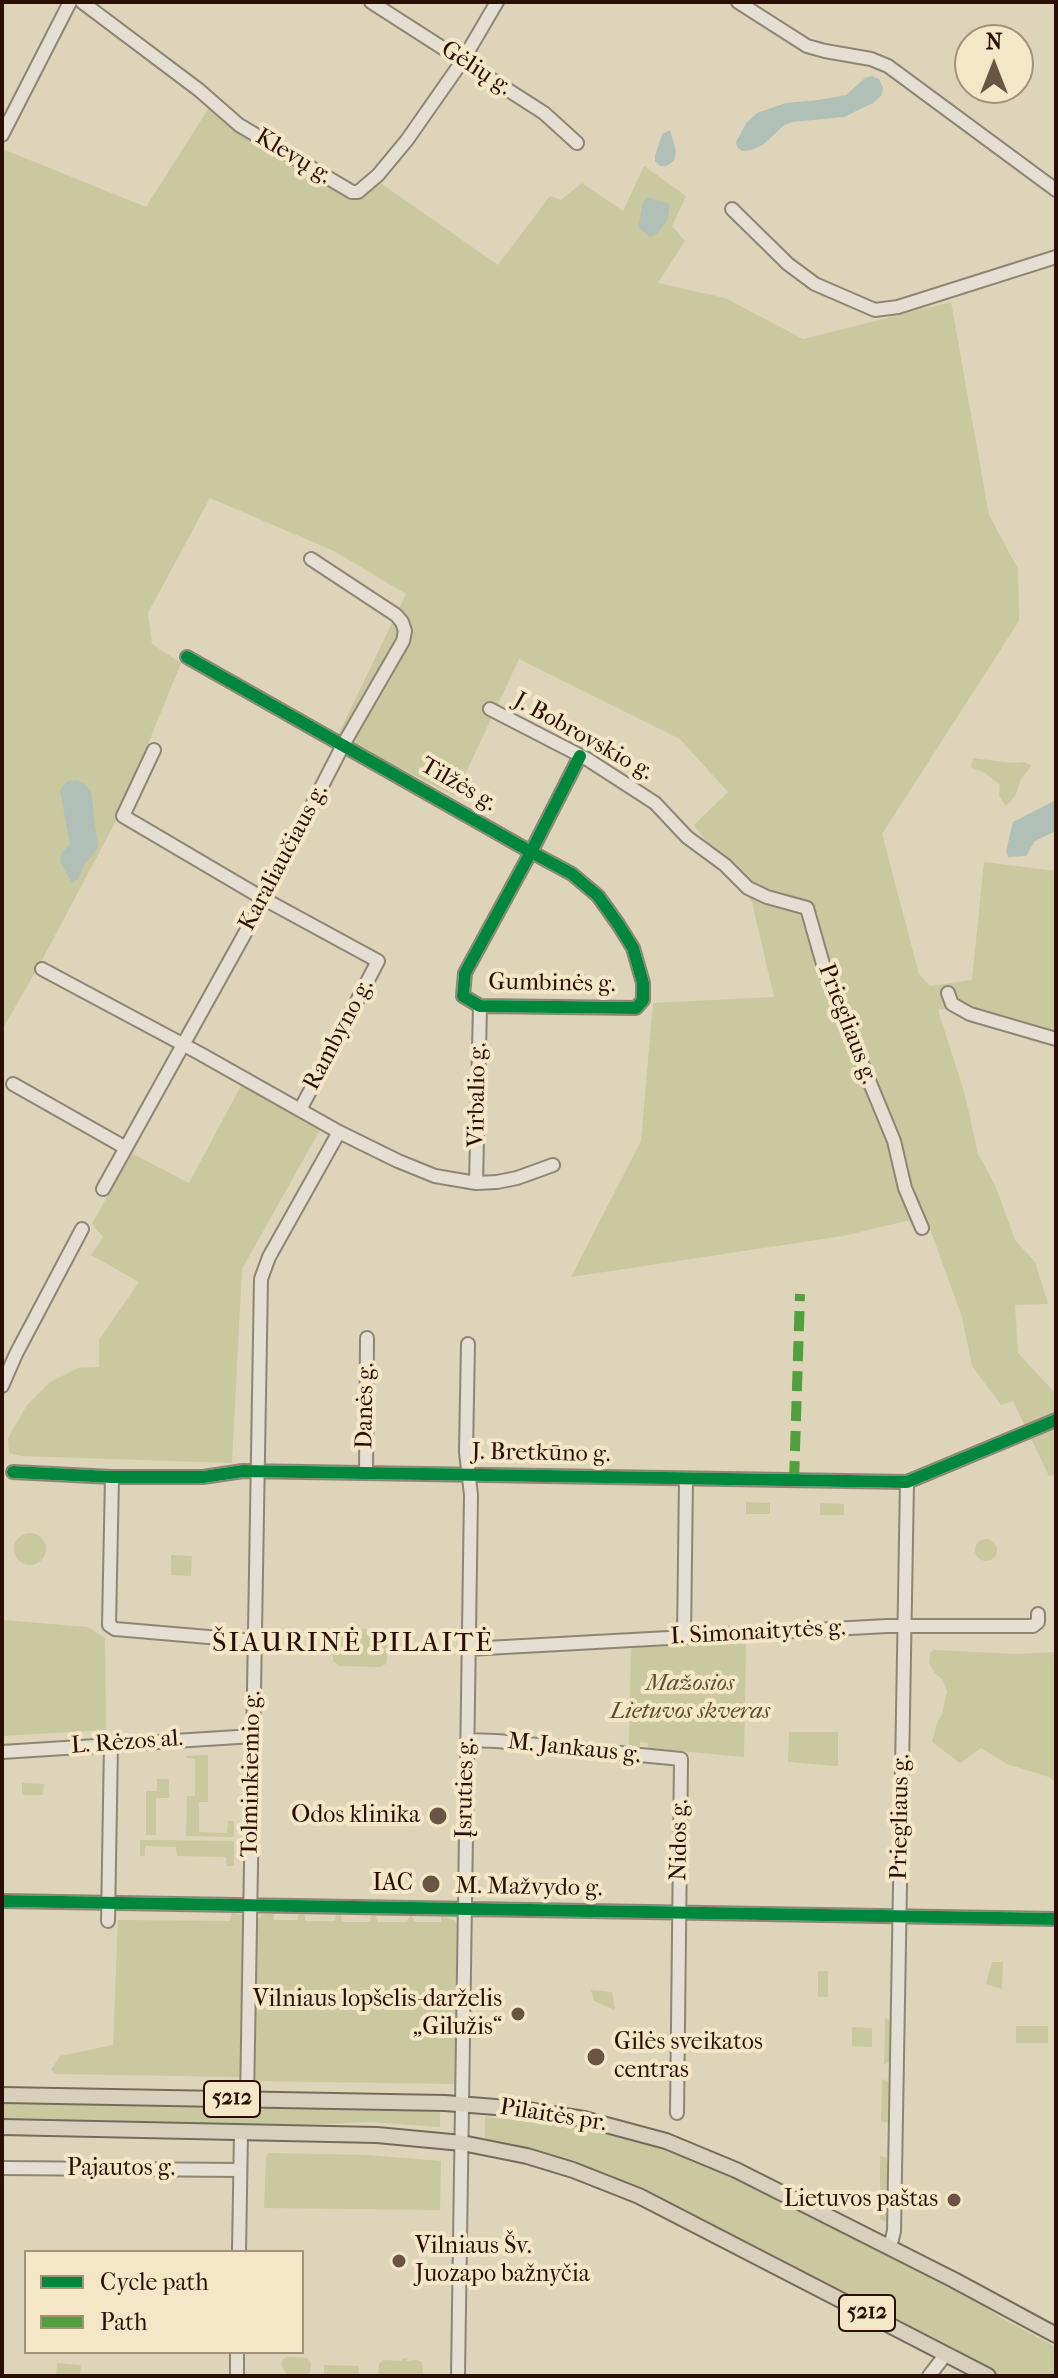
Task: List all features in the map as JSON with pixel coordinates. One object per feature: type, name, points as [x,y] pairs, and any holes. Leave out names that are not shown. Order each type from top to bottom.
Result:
[{"type":"main road","name":"Pilaitės pr.","points":[[2,2095],[462,2104],[575,2117],[666,2141],[736,2170],[1056,2335]]},
{"type":"main road","name":"Pilaitės pr.","points":[[2,2127],[377,2135],[462,2143],[527,2156],[639,2196],[988,2376]]},
{"type":"street","points":[[2,135],[70,2]]},
{"type":"street","name":"Klevų g.","points":[[82,2],[199,90],[239,125],[352,192],[358,192],[378,175],[407,140],[463,60],[497,2]]},
{"type":"street","name":"Gėlių g.","points":[[371,2],[544,113],[577,143]]},
{"type":"street","points":[[738,2],[807,46],[871,59],[888,66],[1056,190]]},
{"type":"street","points":[[732,209],[788,264],[815,284],[875,310],[898,307],[1056,257]]},
{"type":"street","name":"Karaliaučiaus g.","points":[[103,1189],[264,899],[343,745],[403,641],[405,631],[396,615],[311,559]]},
{"type":"street","name":"Tilžės g.","points":[[187,657],[572,874],[598,896],[633,948],[643,983],[641,1004]]},
{"type":"street","name":"J. Bobrovskio g.","points":[[490,709],[580,756],[655,803],[687,837],[725,865]]},
{"type":"street","points":[[154,750],[123,816],[264,899]]},
{"type":"street","points":[[531,852],[580,756]]},
{"type":"street","name":"Gumbinės g.","points":[[531,852],[465,973],[463,996],[480,1006],[636,1008],[641,1004]]},
{"type":"street","name":"Priegliaus g.","points":[[725,865],[748,888],[767,897],[807,908],[823,964],[894,1141],[905,1188],[922,1228]]},
{"type":"street","name":"Rambyno g.","points":[[264,899],[378,961],[300,1110]]},
{"type":"street","points":[[42,969],[339,1132],[435,1176],[476,1183],[517,1178],[553,1165]]},
{"type":"street","points":[[948,993],[952,1004],[970,1014],[1056,1039]]},
{"type":"street","name":"Virbalio g.","points":[[476,1183],[480,1006]]},
{"type":"street","points":[[13,1084],[126,1148]]},
{"type":"street","name":"Tolminkiemio g.","points":[[247,2100],[261,1279],[269,1257],[339,1132]]},
{"type":"street","points":[[2,1386],[82,1229]]},
{"type":"street","name":"Danės g.","points":[[366,1473],[367,1338]]},
{"type":"street","name":"Įsruties g.","points":[[458,2376],[471,1511],[466,1452],[468,1344]]},
{"type":"street","points":[[2,1372],[16,1354]]},
{"type":"street","name":"J. Bretkūno g.","points":[[13,1472],[112,1477],[203,1477],[258,1471],[907,1482],[1056,1420]]},
{"type":"street","points":[[112,1477],[108,1622],[115,1629],[255,1641]]},
{"type":"street","points":[[684,1637],[686,1479]]},
{"type":"street","name":"Priegliaus g.","points":[[890,2247],[894,2231],[907,1482]]},
{"type":"street","name":"I. Simonaitytės g.","points":[[468,1649],[904,1626],[1033,1626],[1038,1622],[1038,1614]]},
{"type":"street","name":"L. Rėzos al.","points":[[2,1752],[253,1736]]},
{"type":"street","name":"M. Jankaus g.","points":[[467,1740],[681,1759]]},
{"type":"street","points":[[108,1921],[111,1744]]},
{"type":"street","name":"Nidos g.","points":[[677,2113],[681,1759]]},
{"type":"street","name":"M. Mažvydo g.","points":[[2,1901],[1056,1919]]},
{"type":"street","points":[[239,2250],[241,2132]]},
{"type":"street","name":"Pajautos g.","points":[[2,2168],[240,2170]]},
{"type":"street","points":[[237,2354],[237,2376]]},
{"type":"street","points":[[929,2376],[946,2354]]},
{"type":"green space","points":[[210,106],[239,129],[352,201],[379,182],[498,265],[550,196],[561,200],[582,183],[623,211],[644,166],[686,196],[672,226],[685,241],[658,283],[725,298],[803,339],[951,302],[989,515],[1018,569],[1019,621],[882,834],[919,974],[930,986],[972,980],[984,862],[1056,871],[1056,1035],[962,1006],[938,1010],[965,1095],[978,1154],[995,1185],[1015,1240],[1035,1262],[1048,1304],[1015,1305],[1018,1353],[1056,1394],[1056,1475],[1049,1476],[1013,1401],[1001,1405],[972,1366],[962,1317],[928,1223],[906,1221],[843,1236],[571,1277],[641,1141],[653,1003],[774,997],[752,902],[694,825],[728,792],[680,739],[519,659],[455,796],[337,737],[406,594],[334,551],[210,498],[148,613],[152,644],[181,663],[118,817],[2,1030],[2,155],[5,150],[146,207]]},
{"type":"green space","points":[[973,758],[1025,762],[1031,766],[1006,806],[999,796],[1000,785],[971,767]]},
{"type":"green space","points":[[242,1084],[321,1128],[242,1269],[232,1463],[22,1456],[9,1453],[8,1438],[27,1405],[50,1382],[78,1368],[99,1367],[99,1340],[139,1282],[91,1255],[103,1237],[92,1224],[131,1153],[189,1183]]},
{"type":"green space","points":[[746,1502],[770,1503],[770,1514],[746,1514]]},
{"type":"green space","points":[[820,1503],[844,1504],[844,1515],[820,1515]]},
{"type":"green space","points":[[30,1533],[41,1538],[46,1549],[41,1560],[30,1565],[19,1560],[14,1549],[19,1538]]},
{"type":"green space","points":[[986,1539],[994,1542],[997,1550],[994,1558],[986,1561],[978,1558],[975,1550],[978,1542]]},
{"type":"green space","points":[[171,1555],[192,1556],[191,1576],[171,1575]]},
{"type":"green space","points":[[2,1620],[88,1627],[105,1638],[106,1730],[2,1736]]},
{"type":"green space","points":[[366,1629],[388,1646],[386,1664],[380,1667],[340,1666],[333,1661],[333,1631]]},
{"type":"green space","name":"Mažosios Lietuvos skveras","points":[[746,1641],[744,1757],[648,1748],[648,1743],[640,1742],[639,1748],[629,1744],[631,1649]]},
{"type":"green space","points":[[934,1650],[1016,1654],[1056,1652],[1056,1783],[1049,1777],[1007,1764],[981,1748],[960,1763],[932,1742],[947,1691],[943,1680],[929,1663],[930,1653]]},
{"type":"green space","points":[[789,1732],[838,1732],[838,1766],[788,1762]]},
{"type":"green space","points":[[208,1755],[208,1802],[199,1802],[199,1832],[227,1833],[228,1821],[234,1821],[234,1837],[186,1836],[187,1796],[195,1796],[195,1759],[187,1756]]},
{"type":"green space","points":[[157,1779],[169,1779],[169,1798],[156,1798],[156,1835],[146,1835],[146,1791],[157,1791]]},
{"type":"green space","points":[[22,1783],[44,1784],[43,1795],[22,1795]]},
{"type":"green space","points":[[140,1840],[234,1841],[234,1866],[227,1866],[226,1857],[177,1856],[176,1847],[145,1846],[145,1856],[140,1856]]},
{"type":"green space","points":[[231,1913],[242,1915],[244,1920],[241,2077],[56,2074],[51,2070],[60,2056],[113,2045],[118,1920],[230,1921]]},
{"type":"green space","points":[[274,1913],[274,1920],[298,1920],[301,1914],[305,1915],[305,1921],[335,1921],[338,1913],[342,1922],[370,1922],[374,1914],[377,1922],[407,1922],[410,1915],[414,1922],[441,1922],[441,1916],[454,1920],[457,1925],[455,2084],[253,2081],[256,1921],[263,1914]]},
{"type":"green space","points":[[992,1962],[1003,1962],[1002,1989],[986,1984]]},
{"type":"green space","points":[[818,1971],[828,1971],[828,1997],[818,1997]]},
{"type":"green space","points":[[591,1990],[612,1992],[615,2010],[594,2001]]},
{"type":"green space","points":[[885,2018],[891,2022],[890,2059],[884,2065]]},
{"type":"green space","points":[[1016,2026],[1048,2026],[1048,2043],[1016,2043]]},
{"type":"green space","points":[[852,2027],[872,2028],[872,2047],[852,2046]]},
{"type":"green space","points":[[882,2079],[890,2082],[889,2123],[881,2121]]},
{"type":"green space","points":[[2,2102],[440,2109],[440,2127],[370,2122],[283,2126],[2,2120]]},
{"type":"green space","points":[[485,2117],[594,2128],[675,2152],[739,2179],[979,2302],[998,2316],[1056,2347],[1056,2376],[1001,2376],[650,2194],[572,2163],[485,2139]]},
{"type":"green space","points":[[269,2153],[368,2155],[441,2161],[440,2210],[264,2208],[266,2157]]},
{"type":"green space","points":[[880,2156],[887,2158],[887,2222],[880,2219]]},
{"type":"green space","points":[[287,2357],[307,2358],[311,2363],[310,2372],[305,2376],[287,2374],[281,2365]]},
{"type":"green space","points":[[403,2358],[422,2362],[423,2376],[378,2376],[379,2364],[383,2360],[401,2361]]},
{"type":"green space","points":[[57,2363],[81,2365],[80,2376],[56,2376]]},
{"type":"green space","points":[[324,2365],[359,2366],[359,2376],[324,2376]]},
{"type":"shaded area","points":[[872,76],[879,79],[883,88],[881,96],[873,103],[844,117],[792,122],[752,150],[742,151],[737,147],[736,142],[747,122],[757,113],[786,103],[846,95],[865,78]]},
{"type":"shaded area","points":[[670,130],[676,151],[674,161],[660,166],[655,156],[662,134]]},
{"type":"shaded area","points":[[647,197],[670,204],[668,219],[657,234],[650,237],[638,227]]},
{"type":"shaded area","points":[[77,780],[91,791],[98,848],[78,879],[72,883],[60,861],[61,853],[70,845],[60,790],[68,781]]},
{"type":"shaded area","points":[[1056,800],[1056,831],[1035,841],[1026,856],[1008,857],[1006,851],[1013,822]]},
{"type":"marked path","points":[[794,1481],[800,1294]]},
{"type":"cycle path","points":[[187,657],[531,852],[572,874],[598,896],[618,924],[633,948],[643,983],[643,1000],[636,1008],[480,1006],[463,996],[465,973],[531,852],[580,756]]},
{"type":"cycle path","points":[[13,1472],[112,1477],[203,1477],[243,1471],[907,1482],[1056,1420]]},
{"type":"cycle path","points":[[2,1901],[1056,1919]]},
{"type":"place","name":"Odos klinika","points":[[438,1816]]},
{"type":"place","name":"IAC","points":[[431,1884]]},
{"type":"place","name":"Vilniaus lopšelis-darželis „Gilužis“","points":[[518,2014]]},
{"type":"place","name":"Gilės sveikatos centras","points":[[596,2057]]},
{"type":"place","name":"Lietuvos paštas","points":[[954,2200]]},
{"type":"place","name":"Vilniaus Šv. Juozapo bažnyčia","points":[[399,2261]]},
{"type":"district","name":"ŠIAURINĖ PILAITĖ","points":[[353,1644]]}]
